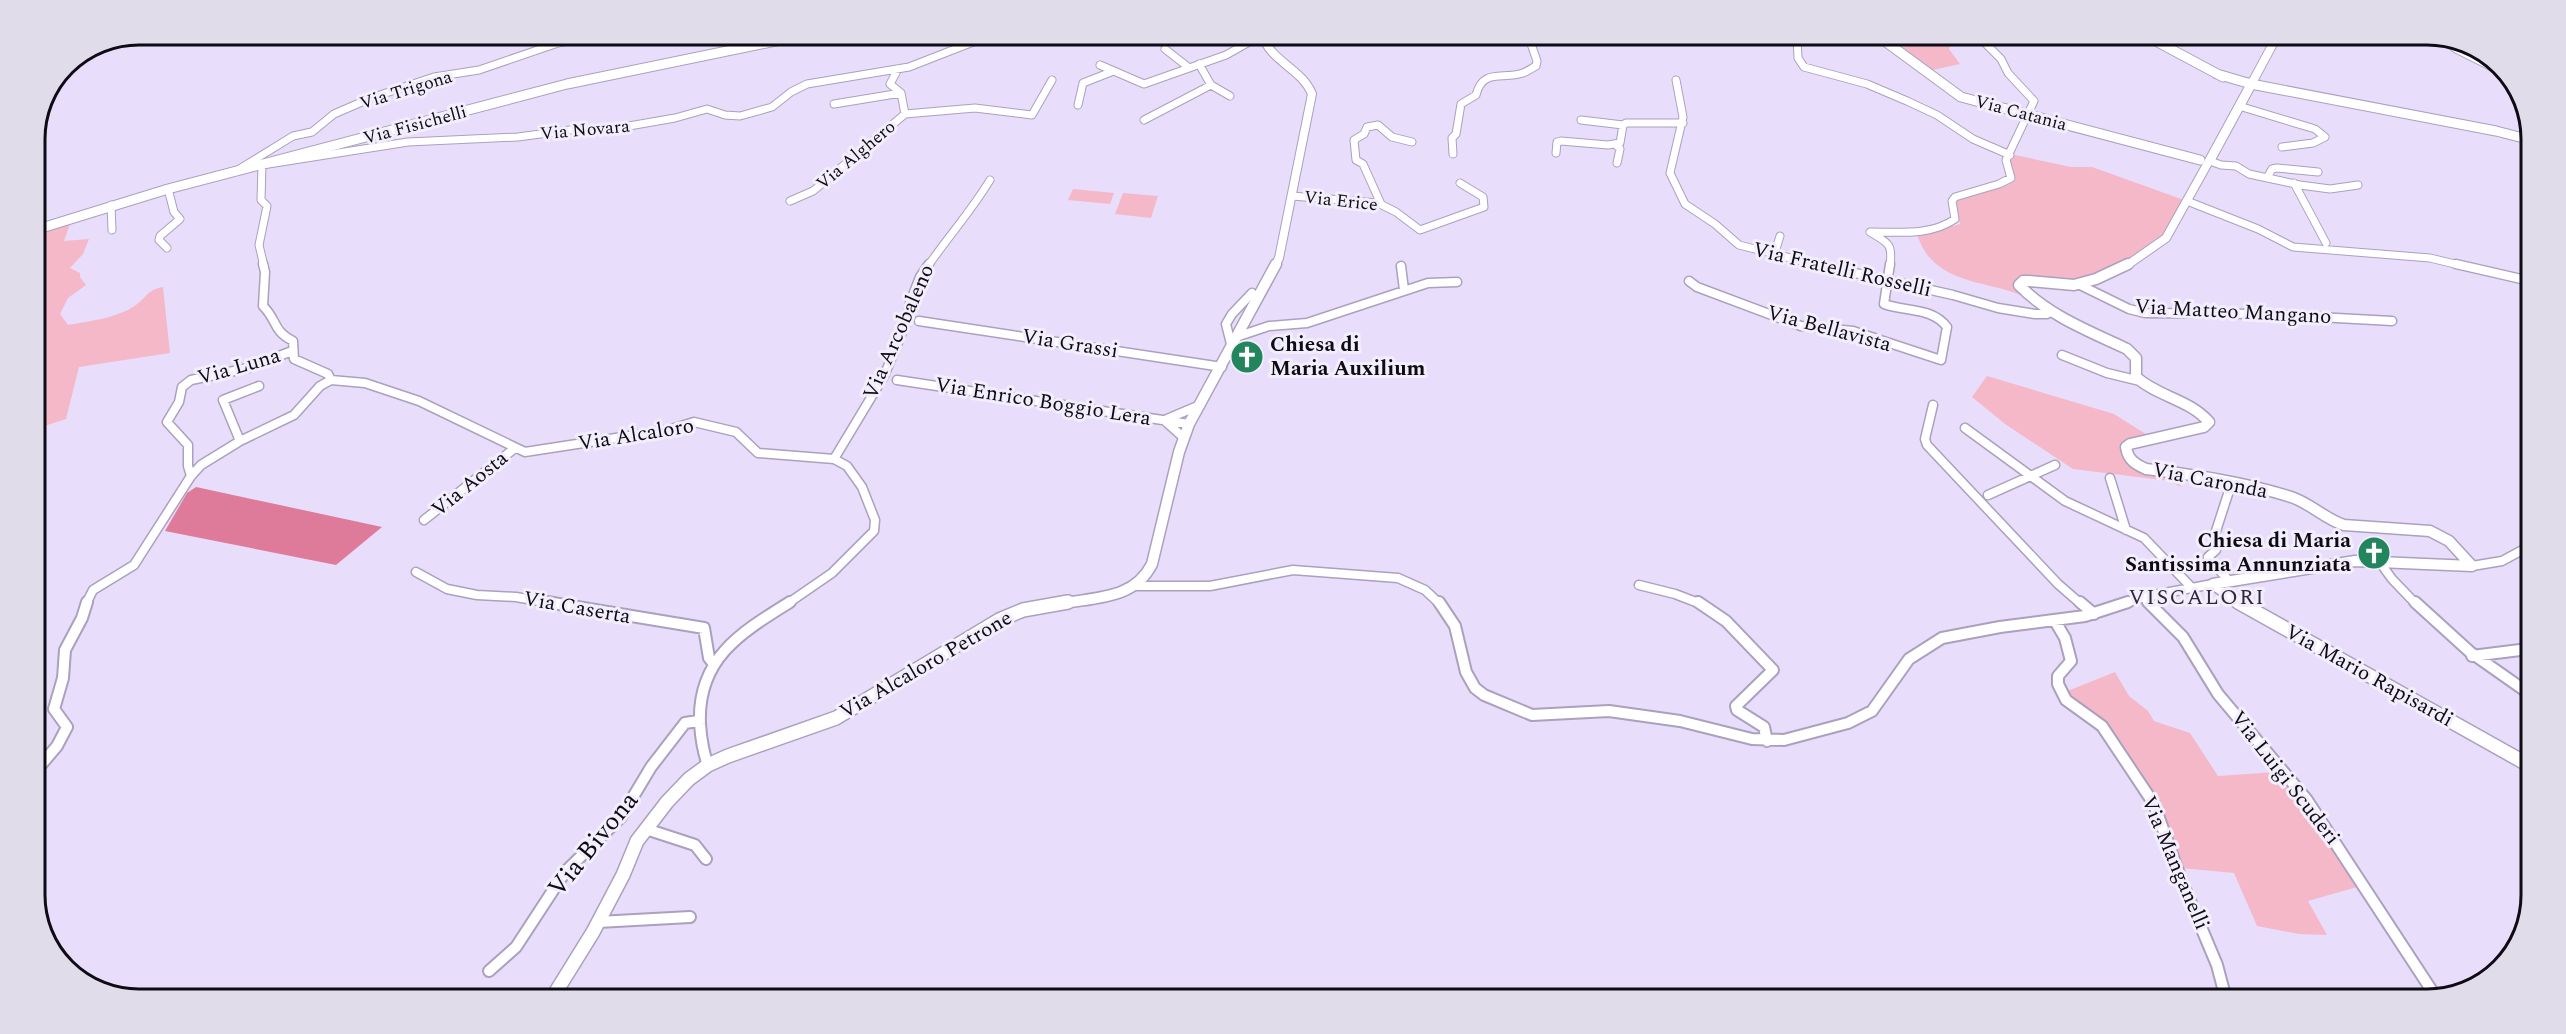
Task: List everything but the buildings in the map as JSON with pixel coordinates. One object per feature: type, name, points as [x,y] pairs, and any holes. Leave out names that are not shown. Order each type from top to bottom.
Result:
[{"type":"main road","name":"Via Fisichelli","points":[[45,227],[168,189],[597,76],[754,45]]},
{"type":"main road","name":"Via Catania","points":[[1890,45],[1955,95],[2204,160]]},
{"type":"main road","points":[[2162,45],[2217,74],[2251,84],[2521,138]]},
{"type":"main road","points":[[2199,66],[2251,84]]},
{"type":"main road","points":[[2204,160],[2217,148],[2251,84]]},
{"type":"street","name":"Via Trigona","points":[[237,171],[293,136],[316,130],[333,114],[371,98],[434,77],[479,70],[552,45]]},
{"type":"street","name":"Via Novara","points":[[262,165],[408,142],[518,137],[570,130],[606,130],[675,118],[707,109],[733,116],[746,115],[772,107],[791,92],[811,82],[897,69],[932,59],[966,45]]},
{"type":"street","points":[[1100,65],[1111,72],[1144,84],[1249,45]]},
{"type":"street","points":[[1137,586],[1146,577],[1152,564],[1172,479],[1189,424],[1222,368],[1257,294],[1279,258],[1312,94],[1305,80],[1266,45]]},
{"type":"street","points":[[1453,154],[1452,138],[1456,134],[1460,106],[1476,96],[1479,84],[1486,78],[1523,73],[1536,66],[1537,61],[1531,45]]},
{"type":"street","points":[[1797,45],[1798,58],[1804,67],[1868,84],[1937,115],[1973,139],[2010,155]]},
{"type":"street","points":[[1986,45],[1996,52],[2008,67],[2008,73],[2034,101],[2026,115]]},
{"type":"street","points":[[2251,84],[2272,45]]},
{"type":"street","points":[[1165,49],[1188,67]]},
{"type":"street","points":[[1200,64],[1211,85],[1230,96]]},
{"type":"street","name":"Via Alghero","points":[[790,201],[813,191],[905,114],[901,93],[890,84],[897,69]]},
{"type":"street","points":[[1078,105],[1083,83],[1111,72]]},
{"type":"street","points":[[905,114],[975,108],[1032,115],[1052,80]]},
{"type":"street","name":"Via Fratelli Rosselli","points":[[1676,80],[1682,105],[1683,123],[1669,169],[1683,201],[1739,245],[1953,295],[1998,308],[2035,314],[2047,314],[2051,311]]},
{"type":"street","points":[[1144,120],[1211,85]]},
{"type":"street","points":[[834,104],[901,93]]},
{"type":"street","points":[[2239,106],[2315,129],[2325,137],[2313,143],[2282,147]]},
{"type":"street","name":"Via Bellavista","points":[[1689,280],[1697,287],[1802,326],[1853,331],[1941,360],[1946,323],[1933,315],[1884,304],[1892,251],[1888,243],[1870,232],[1928,231],[1953,222],[1956,216],[1952,201],[1955,197],[1999,184],[2011,178],[2006,160],[2026,115]]},
{"type":"street","points":[[1581,120],[1623,125],[1683,123]]},
{"type":"street","points":[[1381,204],[1363,164],[1356,160],[1354,140],[1364,134],[1367,127],[1374,124],[1392,137],[1412,142]]},
{"type":"street","points":[[1616,145],[1620,143],[1623,125]]},
{"type":"street","points":[[1557,153],[1557,142],[1561,141],[1616,145],[1620,149],[1617,163]]},
{"type":"street","points":[[2140,381],[2136,377],[2136,358],[2127,349],[2051,311],[2021,288],[2019,282],[2026,280],[2078,284],[2106,274],[2160,244],[2187,201],[2204,160],[2236,166],[2249,174],[2330,189],[2358,185]]},
{"type":"street","points":[[45,760],[57,746],[67,727],[54,709],[55,701],[63,678],[65,650],[82,618],[88,598],[100,584],[134,565],[191,476],[208,459],[294,415],[320,386],[331,380],[328,374],[297,362],[292,351],[294,341],[280,334],[270,313],[263,306],[265,272],[259,245],[267,206],[261,200],[262,165]]},
{"type":"street","points":[[2267,178],[2274,168],[2318,172]]},
{"type":"street","name":"Via Arcobaleno","points":[[834,459],[884,376],[906,323],[910,303],[920,277],[990,180]]},
{"type":"street","name":"Via Erice","points":[[1292,196],[1381,204],[1396,212],[1419,230],[1484,207],[1483,198],[1460,183]]},
{"type":"street","points":[[2294,183],[2326,243]]},
{"type":"street","points":[[167,248],[159,240],[160,236],[180,219],[174,212],[168,189]]},
{"type":"street","points":[[2187,201],[2258,229],[2293,247],[2430,258],[2521,279]]},
{"type":"street","points":[[111,205],[112,213],[109,224],[112,230]]},
{"type":"street","points":[[1774,255],[1780,236]]},
{"type":"street","points":[[1401,266],[1404,290]]},
{"type":"street","points":[[1239,336],[1269,326],[1307,323],[1404,290],[1439,281],[1457,282]]},
{"type":"street","name":"Via Matteo Mangano","points":[[2078,284],[2129,309],[2145,313],[2262,314],[2392,321]]},
{"type":"street","points":[[1231,351],[1226,324],[1232,314],[1257,294]]},
{"type":"street","name":"Via Grassi","points":[[919,321],[1222,368]]},
{"type":"street","name":"Via Luna","points":[[191,476],[188,466],[188,445],[166,422],[178,402],[182,387],[191,380],[249,368],[292,351]]},
{"type":"street","points":[[1200,364],[1215,361],[1231,351]]},
{"type":"street","points":[[2062,355],[2108,373],[2140,381]]},
{"type":"street","points":[[1200,364],[1210,372],[1213,382]]},
{"type":"street","name":"Via Alcaloro","points":[[331,380],[365,382],[419,401],[525,452],[602,442],[668,430],[694,422],[736,432],[758,453],[834,459]]},
{"type":"street","name":"Via Enrico Boggio Lera","points":[[897,380],[1189,424]]},
{"type":"street","name":"Via Caronda","points":[[2140,381],[2151,389],[2193,408],[2209,422],[2204,427],[2130,444],[2125,451],[2135,464],[2152,470],[2222,479],[2294,498],[2337,524],[2430,531],[2449,541],[2472,566]]},
{"type":"street","points":[[240,441],[223,400],[259,386]]},
{"type":"street","points":[[1162,420],[1177,417],[1200,405]]},
{"type":"street","points":[[1933,405],[1925,439],[1927,445],[2058,584],[2094,614]]},
{"type":"street","points":[[1162,420],[1184,438]]},
{"type":"street","points":[[1965,428],[2065,501],[2144,538],[2192,588]]},
{"type":"street","name":"Via Aosta","points":[[424,520],[515,448]]},
{"type":"street","points":[[708,765],[698,721],[698,696],[713,663],[747,630],[831,573],[874,531],[875,527],[862,486],[848,466],[834,459]]},
{"type":"street","points":[[1988,495],[2055,465]]},
{"type":"street","points":[[2110,478],[2126,530]]},
{"type":"street","points":[[2228,494],[2215,534],[2216,550],[2208,557],[2229,582],[2244,606]]},
{"type":"street","points":[[2213,584],[2355,561],[2472,566],[2501,563],[2521,552]]},
{"type":"street","points":[[2379,561],[2403,591],[2472,656],[2521,688]]},
{"type":"street","name":"Via Alcaloro Petrone","points":[[558,989],[598,922],[623,875],[637,841],[682,786],[708,765],[836,717],[981,630],[1015,613],[1108,595],[1137,586],[1210,586],[1293,570],[1398,578],[1425,590],[1440,603],[1455,626],[1466,672],[1474,688],[1523,713],[1532,715],[1619,712],[1680,721],[1767,741],[1784,740],[1834,728],[1872,711],[1909,659],[1942,638],[2094,614],[2144,597],[2213,584]]},
{"type":"street","name":"Via Caserta","points":[[416,572],[447,589],[477,595],[516,597],[704,628],[709,658],[713,663]]},
{"type":"street","name":"Via Mario Rapisardi","points":[[2213,584],[2244,606],[2521,761]]},
{"type":"street","points":[[1639,585],[1676,594],[1709,608],[1773,670],[1736,706],[1737,710],[1764,728],[1767,741]]},
{"type":"street","name":"Via Luigi Scuderi","points":[[2144,597],[2183,637],[2218,694],[2307,800],[2431,989]]},
{"type":"street","name":"Via Manganelli","points":[[2055,621],[2065,638],[2071,661],[2058,676],[2061,691],[2072,706],[2102,726],[2154,804],[2182,882],[2217,965],[2223,989]]},
{"type":"street","points":[[2472,656],[2521,651]]},
{"type":"street","name":"Via Bivona","points":[[489,971],[516,947],[565,872],[621,817],[651,767],[685,723],[698,721]]},
{"type":"street","points":[[646,829],[695,845],[706,859]]},
{"type":"street","points":[[598,922],[690,917]]},
{"type":"shaded area","points":[[1912,45],[1951,45],[1949,49],[1960,64],[1928,71],[1901,48]]},
{"type":"shaded area","points":[[2015,155],[2071,167],[2092,167],[2184,200],[2159,241],[2105,273],[2071,280],[2017,279],[2015,283],[2029,299],[2004,289],[1964,279],[1940,267],[1928,255],[1916,233],[1960,224],[1955,200],[2013,177],[2009,161]]},
{"type":"shaded area","points":[[1073,189],[1114,193],[1110,204],[1068,200]]},
{"type":"shaded area","points":[[1123,193],[1158,196],[1151,218],[1115,214]]},
{"type":"shaded area","points":[[71,221],[64,241],[89,239],[83,254],[70,268],[80,273],[86,285],[68,298],[60,314],[68,325],[121,313],[136,305],[151,292],[163,287],[170,353],[79,367],[66,419],[45,426],[45,230]]},
{"type":"shaded area","points":[[1987,376],[2114,414],[2149,436],[2137,436],[2122,446],[2122,454],[2126,460],[2141,468],[2176,476],[2181,487],[2170,481],[2073,469],[2005,424],[1972,397]]},
{"type":"shaded area","points":[[196,487],[382,527],[336,565],[165,531],[187,493]]},
{"type":"shaded area","points":[[2115,672],[2129,696],[2148,711],[2154,721],[2190,733],[2218,776],[2276,772],[2318,828],[2357,887],[2308,901],[2327,935],[2299,934],[2257,926],[2234,873],[2181,868],[2167,823],[2156,799],[2131,764],[2109,726],[2081,707],[2065,692]]},
{"type":"place","name":"Chiesa di Maria Auxilium","points":[[1247,357]]},
{"type":"place","name":"Chiesa di Maria Santissima Annunziata","points":[[2374,553]]},
{"type":"district","name":"VISCALORI","points":[[2197,597]]}]
